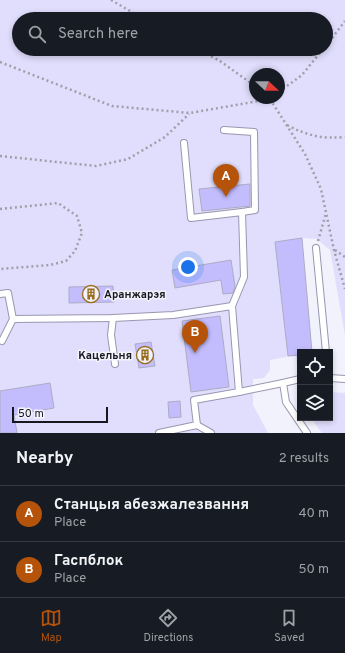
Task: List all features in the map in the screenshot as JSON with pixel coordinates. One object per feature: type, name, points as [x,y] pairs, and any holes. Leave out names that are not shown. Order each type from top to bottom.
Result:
[{"type":"lane","points":[[184,143],[191,218],[255,210],[254,132],[224,130]]},
{"type":"lane","points":[[240,392],[232,306],[244,277],[242,212]]},
{"type":"lane","points":[[316,248],[326,349]]},
{"type":"lane","points":[[0,294],[8,293],[13,319],[2,340]]},
{"type":"lane","points":[[13,319],[113,318],[173,315],[232,306]]},
{"type":"lane","points":[[113,318],[111,335],[115,364]]},
{"type":"lane","points":[[333,378],[345,379]]},
{"type":"lane","points":[[197,425],[194,400],[297,380]]},
{"type":"lane","points":[[283,383],[286,402],[307,433]]},
{"type":"lane","points":[[159,433],[197,425],[211,433]]},
{"type":"path","points":[[111,0],[132,12]]},
{"type":"path","points":[[333,37],[345,21]]},
{"type":"path","points":[[211,56],[249,82]]},
{"type":"path","points":[[285,88],[302,75],[318,56]]},
{"type":"path","points":[[0,62],[112,106],[190,113],[249,102]]},
{"type":"path","points":[[274,104],[305,154],[321,189],[334,250],[345,289]]},
{"type":"path","points":[[0,156],[96,166],[128,159],[165,137],[190,113]]},
{"type":"path","points":[[287,125],[311,136],[320,138],[345,137]]},
{"type":"path","points":[[0,209],[58,203],[77,216],[82,233],[75,251],[66,261],[50,265],[0,269]]},
{"type":"path","points":[[334,250],[345,257]]},
{"type":"shaded area","points":[[0,0],[345,0],[345,335],[330,250],[317,239],[302,238],[300,349],[297,349],[297,365],[296,355],[270,360],[270,370],[264,378],[253,379],[253,405],[268,433],[0,433]]},
{"type":"shaded area","points":[[333,392],[345,393],[345,433],[322,433],[313,421],[333,421]]},
{"type":"building","points":[[250,184],[250,206],[202,211],[199,189]]},
{"type":"building","points":[[302,238],[312,349],[297,349],[297,355],[288,356],[275,242]]},
{"type":"building","points":[[231,260],[235,286],[233,293],[223,294],[221,280],[175,288],[172,270]]},
{"type":"building","name":"Аранжарэя","points":[[113,286],[114,302],[69,303],[69,287]]},
{"type":"building","points":[[220,316],[229,387],[191,392],[182,321]]},
{"type":"building","name":"Кацельня","points":[[151,342],[155,366],[139,368],[135,344]]},
{"type":"building","points":[[50,383],[54,408],[14,415],[17,433],[0,433],[0,391]]},
{"type":"building","points":[[180,401],[181,417],[169,418],[168,402]]},
{"type":"place","name":"Станцыя абезжалезвання","points":[[226,197]]},
{"type":"place","name":"Аранжарэя","points":[[91,294]]},
{"type":"place","name":"Гаспблок","points":[[195,353]]},
{"type":"place","name":"Кацельня","points":[[145,355]]}]
